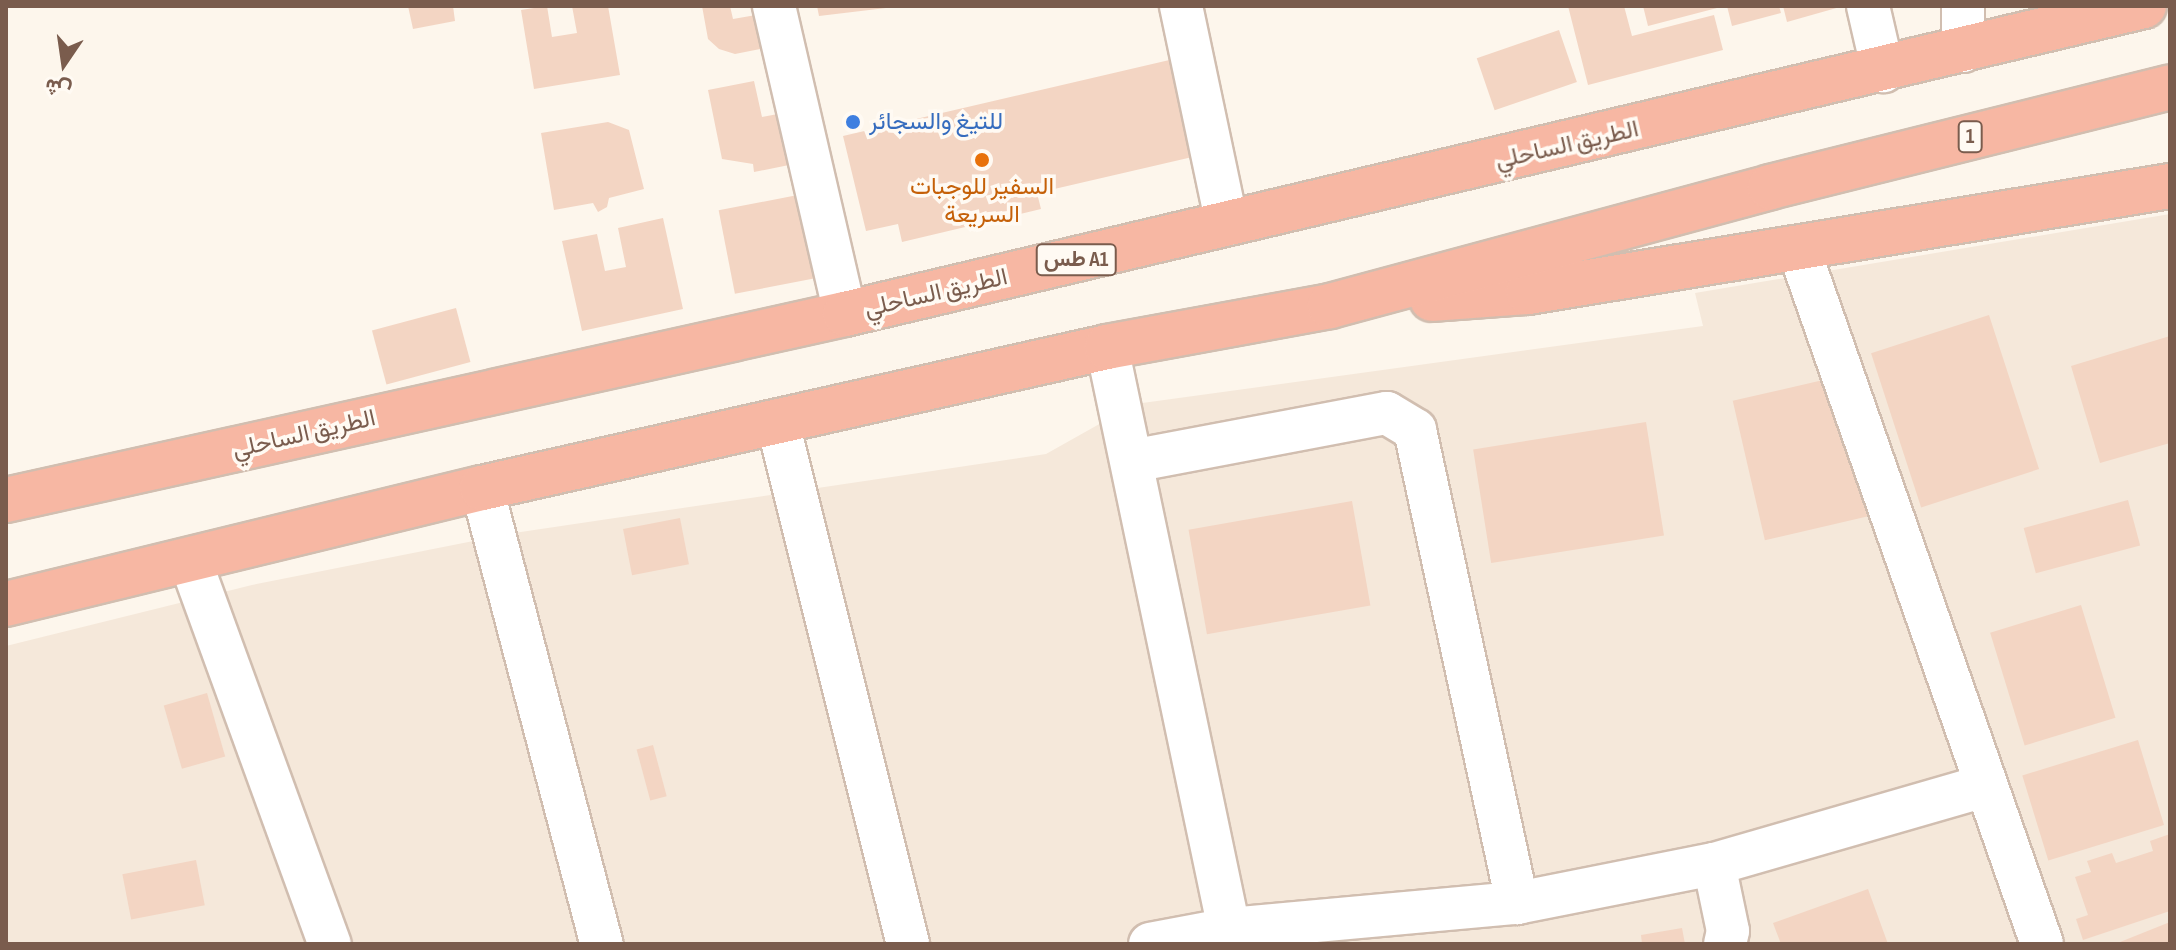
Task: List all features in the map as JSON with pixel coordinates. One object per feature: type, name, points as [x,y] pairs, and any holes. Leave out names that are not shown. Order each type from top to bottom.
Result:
[{"type":"highway","name":"الطريق الساحلي","points":[[6,500],[845,314],[1883,71],[2144,6]]},
{"type":"highway","name":"1","points":[[1330,306],[1770,187],[2170,87]]},
{"type":"highway","points":[[6,604],[191,563],[482,488],[778,424],[1107,347],[1330,306],[1528,292],[1799,250],[2170,186]]},
{"type":"street","points":[[774,6],[845,314]]},
{"type":"street","points":[[1181,6],[1227,224]]},
{"type":"street","points":[[1868,6],[1883,71]]},
{"type":"street","points":[[1963,6],[1963,51]]},
{"type":"street","points":[[1799,250],[2042,944]]},
{"type":"street","points":[[1107,347],[1229,929]]},
{"type":"street","points":[[1132,461],[1387,413],[1415,430],[1517,903]]},
{"type":"street","points":[[778,424],[908,944]]},
{"type":"street","points":[[482,488],[602,944]]},
{"type":"street","points":[[191,563],[318,941]]},
{"type":"street","points":[[1150,944],[1229,929],[1517,903],[1714,864],[1985,786]]},
{"type":"street","points":[[1714,864],[1729,940]]},
{"type":"shaded area","points":[[2170,214],[2170,944],[6,944],[6,646],[252,585],[514,533],[1046,454],[1135,404],[1703,326],[1695,293]]},
{"type":"building","points":[[408,6],[453,6],[455,21],[413,29]]},
{"type":"building","points":[[547,6],[552,37],[577,33],[572,6],[608,6],[620,75],[534,89],[521,10]]},
{"type":"building","points":[[702,6],[730,6],[733,19],[756,15],[771,47],[735,54],[719,49],[708,39]]},
{"type":"building","points":[[817,6],[886,6],[886,8],[819,16]]},
{"type":"building","points":[[1568,6],[1624,6],[1632,36],[1714,15],[1723,50],[1588,85]]},
{"type":"building","points":[[1643,6],[1716,6],[1717,8],[1648,26]]},
{"type":"building","points":[[1727,6],[1779,6],[1781,13],[1732,26]]},
{"type":"building","points":[[1783,6],[1840,6],[1840,7],[1787,22]]},
{"type":"building","points":[[1559,30],[1577,82],[1495,110],[1477,58]]},
{"type":"building","points":[[1178,58],[1201,155],[1037,193],[1041,209],[902,242],[898,224],[866,231],[843,136]]},
{"type":"building","points":[[754,81],[762,117],[783,113],[794,164],[754,172],[753,164],[722,159],[708,90]]},
{"type":"building","points":[[608,122],[629,130],[644,189],[609,198],[607,207],[598,212],[593,203],[554,210],[541,133]]},
{"type":"building","points":[[808,193],[824,276],[735,294],[719,210]]},
{"type":"building","points":[[663,218],[683,309],[582,331],[562,241],[597,234],[605,271],[626,267],[618,228]]},
{"type":"building","points":[[456,308],[470,362],[386,385],[372,331]]},
{"type":"building","points":[[1989,315],[2039,469],[1921,507],[1871,353]]},
{"type":"building","points":[[2170,336],[2170,443],[2100,463],[2071,366]]},
{"type":"building","points":[[1836,377],[1868,516],[1765,540],[1733,401]]},
{"type":"building","points":[[1646,422],[1664,536],[1491,563],[1473,449]]},
{"type":"building","points":[[2128,500],[2140,545],[2036,573],[2024,528]]},
{"type":"building","points":[[1352,501],[1370,605],[1207,634],[1189,530]]},
{"type":"building","points":[[680,518],[689,564],[632,575],[623,529]]},
{"type":"building","points":[[2081,605],[2115,718],[2025,746],[1990,633]]},
{"type":"building","points":[[207,693],[225,756],[182,769],[164,705]]},
{"type":"building","points":[[2138,740],[2164,825],[2048,860],[2022,775]]},
{"type":"building","points":[[653,745],[667,796],[650,801],[637,749]]},
{"type":"building","points":[[2170,834],[2170,911],[2083,940],[2076,919],[2088,915],[2075,877],[2091,872],[2087,861],[2112,853],[2116,863],[2153,851],[2150,841]]},
{"type":"building","points":[[196,860],[205,905],[131,919],[122,874]]},
{"type":"building","points":[[1868,889],[1888,944],[1781,944],[1773,923]]},
{"type":"building","points":[[2170,922],[2170,944],[2115,944]]},
{"type":"building","points":[[1682,928],[1685,944],[1642,944],[1641,935]]},
{"type":"place","name":"للتيغ والسجائر","points":[[853,122]]},
{"type":"place","name":"السفير للوجبات السريعة","points":[[982,160]]}]
